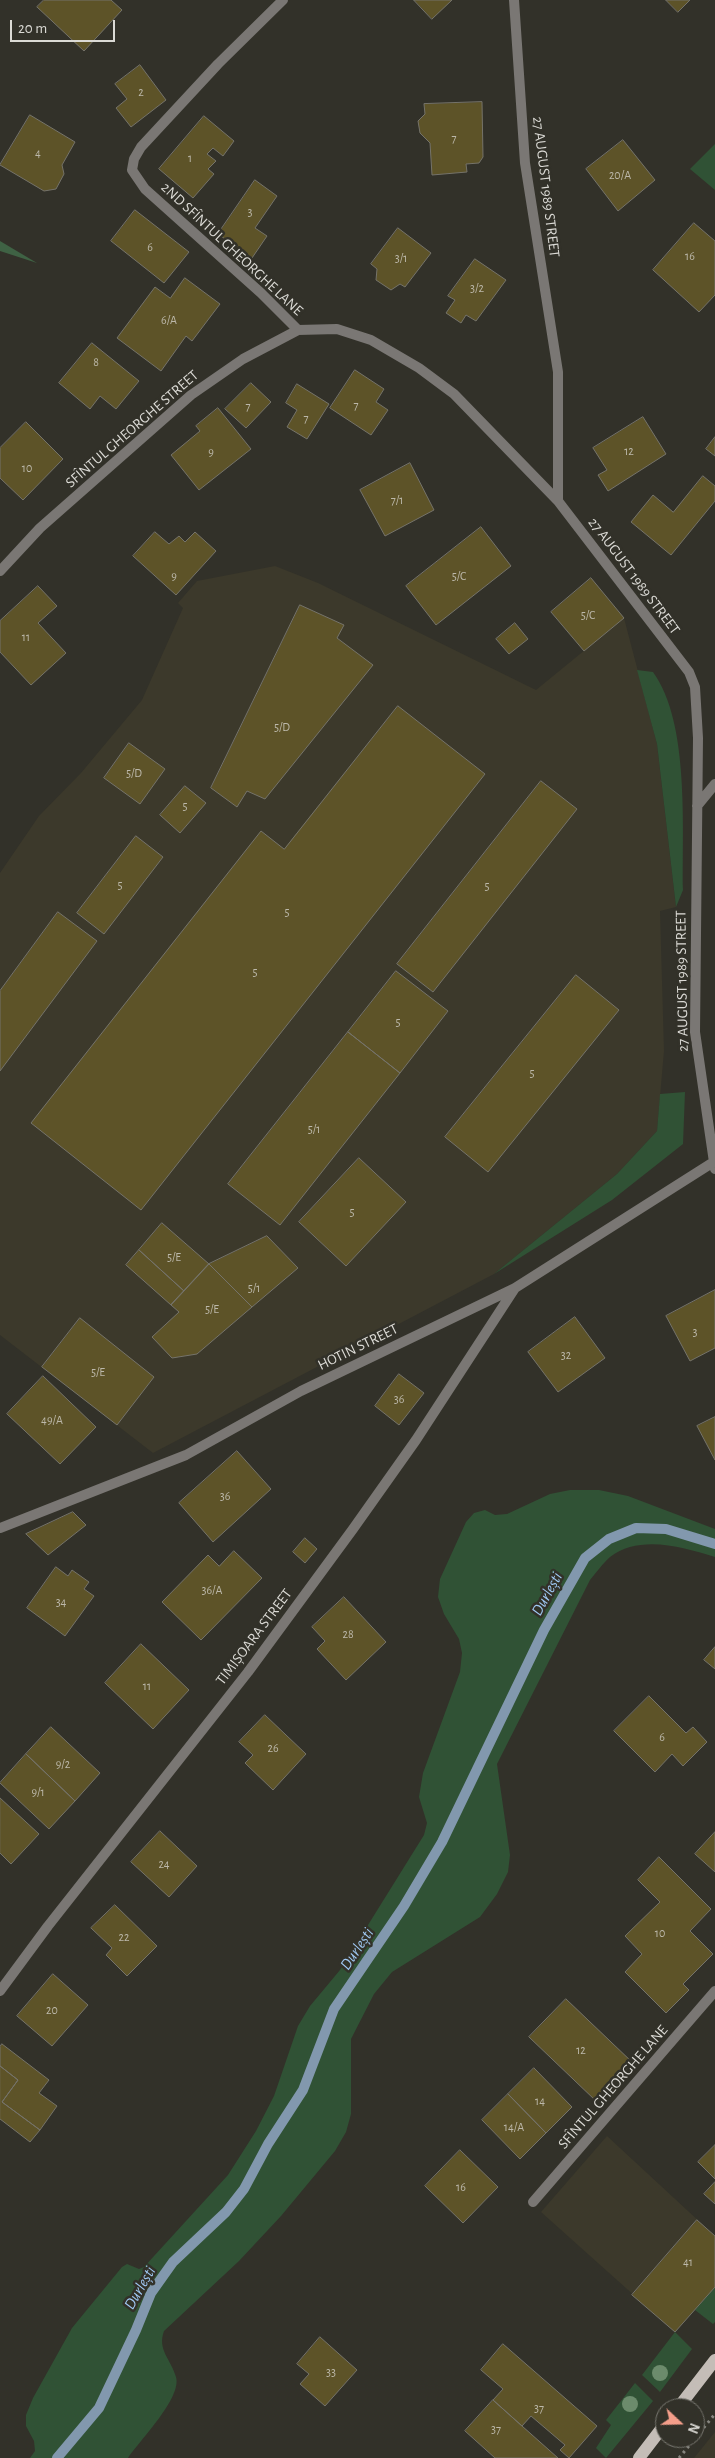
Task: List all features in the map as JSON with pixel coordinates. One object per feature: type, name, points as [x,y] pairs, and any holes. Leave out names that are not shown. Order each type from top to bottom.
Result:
[{"type":"main road","points":[[686,2398],[715,2360]]},
{"type":"main road","points":[[639,2458],[655,2437]]},
{"type":"street","name":"2ND SFÎNTUL GHEORGHE LANE","points":[[283,0],[218,64],[141,146],[134,159],[132,170],[145,189],[261,293],[298,330],[337,329],[371,340],[419,368],[454,394],[558,501]]},
{"type":"street","name":"27 AUGUST 1989 STREET","points":[[514,0],[524,163],[558,372],[558,501],[689,672],[695,687],[697,705],[695,1032],[714,1166]]},
{"type":"street","name":"SFÎNTUL GHEORGHE STREET","points":[[0,570],[40,528],[191,395],[244,359],[298,330]]},
{"type":"street","points":[[697,806],[715,784]]},
{"type":"street","name":"HOTIN STREET","points":[[0,1528],[186,1455],[301,1391],[515,1288],[714,1166]]},
{"type":"street","name":"TIMIȘOARA STREET","points":[[0,1991],[54,1919],[248,1672],[416,1440],[515,1288]]},
{"type":"street","name":"SFÎNTUL GHEORGHE LANE","points":[[533,2202],[715,1991]]},
{"type":"path","points":[[679,2458],[715,2414]]},
{"type":"shaded area","points":[[275,566],[318,583],[536,690],[624,618],[657,744],[676,907],[660,911],[664,1051],[657,1131],[617,1174],[494,1274],[153,1453],[0,1335],[0,873],[39,816],[81,773],[142,700],[183,608],[178,603],[197,581]]},
{"type":"shaded area","points":[[607,2136],[715,2236],[715,2287],[675,2332],[541,2212]]},
{"type":"shaded area","points":[[715,2432],[715,2458],[694,2458],[702,2448],[705,2448],[705,2444]]},
{"type":"green space","points":[[715,144],[715,190],[690,169]]},
{"type":"green space","points":[[0,241],[37,263],[0,251]]},
{"type":"green space","points":[[637,670],[653,672],[665,694],[673,719],[678,747],[682,777],[683,890],[676,907],[657,744]]},
{"type":"green space","points":[[685,1092],[683,1144],[612,1200],[494,1274],[617,1174],[657,1131],[660,1094]]},
{"type":"green space","points":[[570,1490],[599,1490],[628,1496],[715,1529],[715,1557],[662,1545],[648,1544],[635,1546],[622,1550],[610,1557],[590,1580],[497,1764],[510,1855],[508,1872],[497,1894],[480,1917],[392,1972],[374,1994],[351,2039],[351,2114],[346,2132],[335,2151],[281,2216],[239,2261],[164,2331],[162,2338],[163,2349],[174,2371],[176,2386],[173,2396],[159,2419],[128,2458],[30,2458],[35,2451],[34,2441],[26,2426],[26,2415],[33,2398],[72,2328],[122,2267],[127,2264],[139,2269],[144,2267],[228,2175],[256,2131],[274,2096],[298,2026],[310,2006],[340,1970],[424,1835],[427,1823],[419,1797],[423,1773],[460,1672],[462,1653],[459,1639],[444,1614],[438,1597],[440,1579],[466,1522],[474,1513],[485,1510],[495,1515],[507,1514],[550,1494]]},
{"type":"green space","points":[[715,2287],[715,2322],[713,2324],[695,2310]]},
{"type":"green space","points":[[675,2332],[692,2349],[660,2392],[642,2375]]},
{"type":"green space","points":[[635,2383],[653,2401],[606,2458],[596,2448],[611,2425],[606,2420]]},
{"type":"building","points":[[44,0],[111,0],[122,10],[84,51],[37,7]]},
{"type":"building","points":[[414,0],[452,0],[432,19]]},
{"type":"building","points":[[666,0],[690,0],[678,12]]},
{"type":"building","points":[[140,65],[166,100],[131,127],[116,108],[127,99],[115,84]]},
{"type":"building","points":[[482,102],[483,157],[479,163],[466,164],[467,172],[432,175],[430,143],[420,133],[418,121],[425,114],[424,104]]},
{"type":"building","points":[[30,115],[75,142],[62,165],[64,174],[56,189],[44,191],[0,165]]},
{"type":"building","points":[[204,116],[234,141],[223,156],[213,148],[207,154],[216,161],[208,169],[214,174],[193,198],[159,169]]},
{"type":"building","points":[[623,140],[655,180],[618,211],[586,169]]},
{"type":"building","points":[[255,180],[277,196],[255,228],[267,236],[252,258],[218,234]]},
{"type":"building","points":[[135,210],[189,252],[164,283],[111,241]]},
{"type":"building","points":[[694,223],[715,241],[715,295],[699,312],[653,270]]},
{"type":"building","points":[[398,228],[431,253],[405,287],[400,284],[391,290],[376,280],[377,269],[371,264]]},
{"type":"building","points":[[475,259],[506,280],[476,321],[466,315],[461,323],[446,313],[455,300],[448,296]]},
{"type":"building","points":[[185,278],[220,304],[192,341],[186,336],[161,371],[117,338],[155,287],[170,298]]},
{"type":"building","points":[[92,343],[139,381],[116,409],[100,396],[90,409],[59,383]]},
{"type":"building","points":[[355,370],[384,389],[376,402],[388,410],[371,435],[330,408]]},
{"type":"building","points":[[251,383],[271,402],[246,428],[225,409]]},
{"type":"building","points":[[297,384],[329,404],[307,439],[287,427],[297,410],[286,403]]},
{"type":"building","points":[[218,408],[251,449],[199,490],[171,455],[200,431],[196,426]]},
{"type":"building","points":[[643,417],[666,454],[608,491],[598,475],[607,470],[593,448]]},
{"type":"building","points":[[26,422],[63,459],[23,500],[0,478],[0,448]]},
{"type":"building","points":[[715,437],[715,456],[706,449]]},
{"type":"building","points":[[410,463],[434,510],[385,536],[360,490]]},
{"type":"building","points":[[703,476],[715,486],[715,501],[671,555],[631,522],[653,495],[673,512]]},
{"type":"building","points":[[481,527],[511,566],[436,625],[406,586]]},
{"type":"building","points":[[155,532],[169,544],[179,536],[185,542],[195,532],[216,551],[176,595],[133,556]]},
{"type":"building","points":[[591,578],[624,618],[584,651],[551,612]]},
{"type":"building","points":[[38,586],[57,606],[38,623],[66,653],[31,685],[0,652],[0,621]]},
{"type":"building","points":[[300,605],[344,625],[337,638],[373,665],[265,799],[247,791],[237,807],[211,788]]},
{"type":"building","points":[[515,623],[528,639],[509,654],[496,639]]},
{"type":"building","points":[[398,706],[485,774],[141,1210],[31,1123],[261,831],[284,849]]},
{"type":"building","points":[[129,743],[165,769],[140,804],[104,778]]},
{"type":"building","points":[[541,781],[577,809],[433,992],[397,964]]},
{"type":"building","points":[[185,786],[206,803],[180,833],[160,815]]},
{"type":"building","points":[[136,836],[163,857],[104,934],[77,913]]},
{"type":"building","points":[[58,912],[97,941],[0,1071],[0,991]]},
{"type":"building","points":[[396,971],[448,1011],[400,1073],[348,1032]]},
{"type":"building","points":[[576,975],[619,1010],[488,1172],[445,1137]]},
{"type":"building","points":[[348,1032],[400,1073],[280,1225],[228,1184]]},
{"type":"building","points":[[359,1158],[406,1202],[346,1266],[299,1222]]},
{"type":"building","points":[[162,1223],[209,1264],[184,1291],[139,1250]]},
{"type":"building","points":[[267,1236],[298,1268],[252,1307],[209,1264]]},
{"type":"building","points":[[139,1250],[184,1291],[171,1305],[126,1265]]},
{"type":"building","points":[[209,1264],[252,1307],[197,1354],[172,1358],[152,1337],[179,1312],[171,1305]]},
{"type":"building","points":[[715,1290],[715,1348],[690,1361],[666,1316]]},
{"type":"building","points":[[575,1317],[605,1358],[558,1392],[528,1352]]},
{"type":"building","points":[[80,1318],[154,1377],[117,1425],[42,1367]]},
{"type":"building","points":[[399,1374],[424,1393],[399,1425],[375,1406]]},
{"type":"building","points":[[43,1376],[96,1427],[60,1464],[7,1414]]},
{"type":"building","points":[[715,1417],[715,1460],[697,1426]]},
{"type":"building","points":[[237,1451],[271,1489],[213,1542],[179,1503]]},
{"type":"building","points":[[73,1512],[86,1525],[48,1555],[26,1534]]},
{"type":"building","points":[[305,1538],[317,1549],[305,1563],[293,1552]]},
{"type":"building","points":[[234,1551],[262,1578],[201,1640],[162,1602],[208,1555],[219,1566]]},
{"type":"building","points":[[56,1567],[68,1576],[72,1570],[89,1582],[84,1589],[94,1596],[65,1636],[27,1608]]},
{"type":"building","points":[[344,1597],[386,1642],[346,1680],[317,1649],[325,1641],[312,1627]]},
{"type":"building","points":[[141,1644],[189,1690],[153,1729],[105,1683]]},
{"type":"building","points":[[715,1647],[715,1669],[704,1660]]},
{"type":"building","points":[[649,1696],[686,1733],[693,1727],[707,1742],[683,1766],[672,1754],[655,1772],[614,1731]]},
{"type":"building","points":[[265,1715],[306,1754],[273,1790],[245,1763],[253,1755],[239,1742]]},
{"type":"building","points":[[51,1727],[100,1773],[75,1801],[26,1754]]},
{"type":"building","points":[[26,1754],[75,1801],[49,1829],[0,1783]]},
{"type":"building","points":[[0,1798],[39,1834],[11,1864],[0,1853]]},
{"type":"building","points":[[160,1831],[197,1866],[169,1897],[131,1862]]},
{"type":"building","points":[[715,1832],[715,1872],[695,1854]]},
{"type":"building","points":[[659,1857],[711,1909],[690,1931],[713,1954],[683,1984],[689,1990],[666,2013],[625,1972],[642,1954],[625,1936],[660,1902],[638,1880]]},
{"type":"building","points":[[115,1905],[157,1946],[127,1976],[106,1955],[112,1948],[91,1928]]},
{"type":"building","points":[[53,1974],[88,2005],[52,2046],[17,2016]]},
{"type":"building","points":[[566,1999],[633,2063],[596,2101],[529,2037]]},
{"type":"building","points":[[2,2044],[49,2080],[39,2093],[57,2106],[40,2130],[2,2102],[18,2080],[0,2066],[0,2047]]},
{"type":"building","points":[[0,2066],[18,2080],[2,2102],[40,2130],[30,2142],[0,2119]]},
{"type":"building","points":[[534,2068],[572,2107],[546,2133],[508,2094]]},
{"type":"building","points":[[508,2094],[546,2133],[520,2159],[482,2120]]},
{"type":"building","points":[[715,2145],[715,2179],[698,2162]]},
{"type":"building","points":[[460,2150],[498,2187],[463,2223],[425,2186]]},
{"type":"building","points":[[715,2182],[715,2204],[704,2194]]},
{"type":"building","points":[[697,2220],[715,2236],[715,2287],[675,2332],[632,2295]]},
{"type":"building","points":[[320,2337],[357,2370],[325,2406],[300,2384],[309,2374],[297,2364]]},
{"type":"building","points":[[503,2344],[597,2426],[569,2458],[560,2450],[565,2445],[531,2416],[522,2426],[493,2400],[503,2389],[481,2370]]},
{"type":"building","points":[[493,2400],[558,2458],[495,2458],[465,2431]]},
{"type":"waterway","name":"Durlești","points":[[57,2458],[99,2408],[136,2330],[151,2293],[173,2262],[226,2212],[244,2189],[268,2144],[303,2090],[334,2009],[404,1906],[442,1842],[544,1630],[585,1558],[609,1539],[636,1528],[666,1529],[715,1544]]}]
